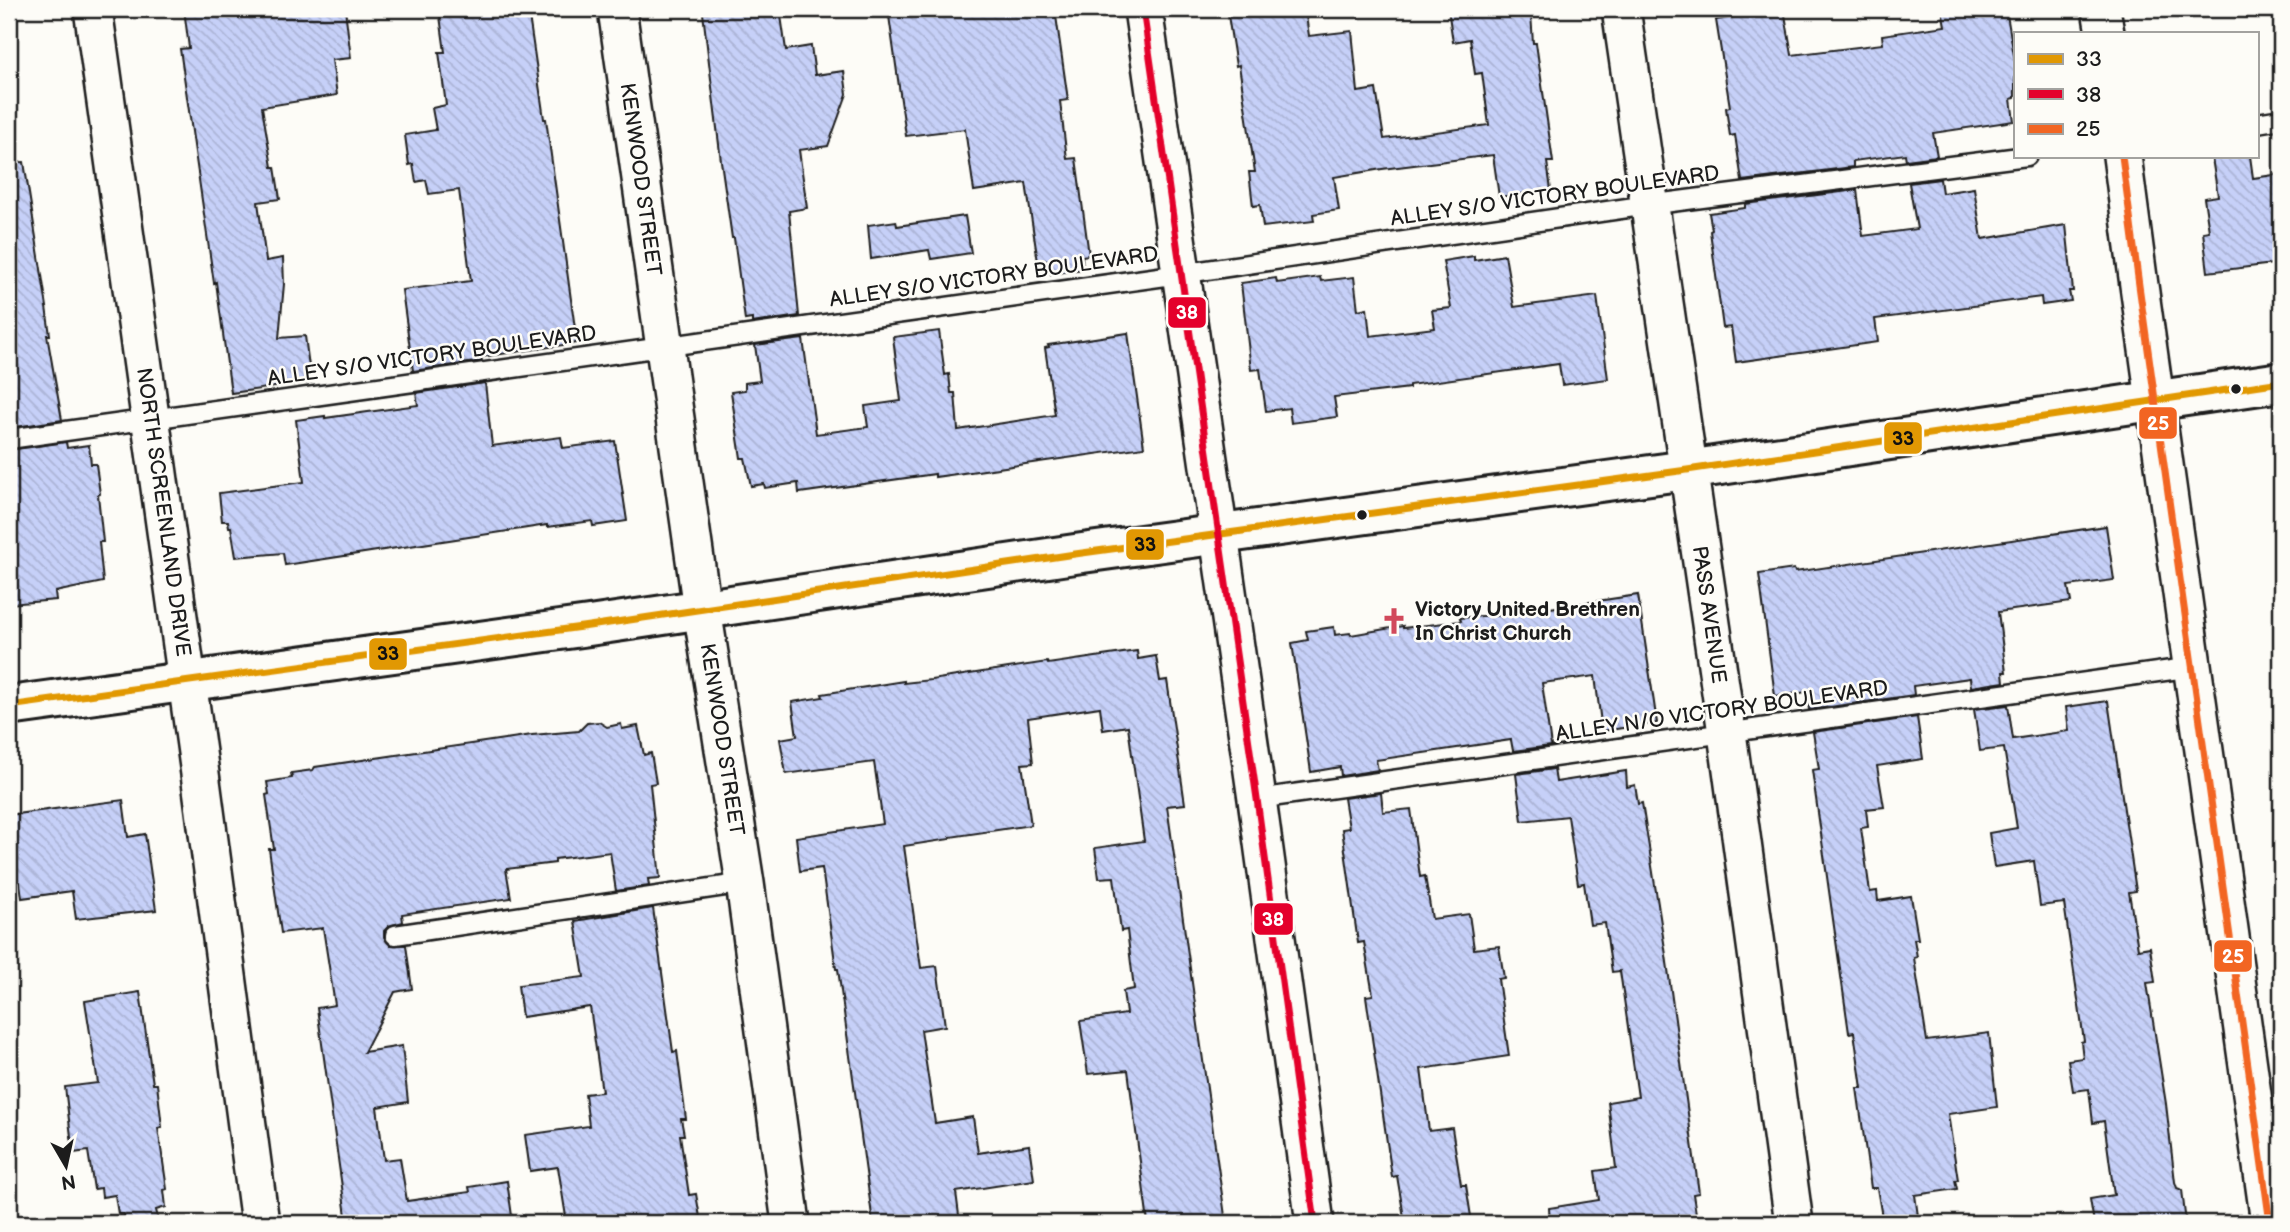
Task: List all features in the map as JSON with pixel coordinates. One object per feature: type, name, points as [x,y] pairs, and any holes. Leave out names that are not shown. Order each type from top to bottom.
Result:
[{"type":"main road","points":[[9,706],[1687,470],[2281,382]]},
{"type":"street","name":"NORTH SCREENLAND DRIVE","points":[[93,9],[200,765],[260,1223]]},
{"type":"street","name":"KENWOOD STREET","points":[[617,9],[702,609],[745,883],[791,1223]]},
{"type":"street","points":[[1143,9],[1315,1223]]},
{"type":"street","name":"PASS AVENUE","points":[[1621,9],[1727,733],[1794,1223]]},
{"type":"street","points":[[2101,9],[2105,32]]},
{"type":"street","points":[[2122,158],[2270,1223]]},
{"type":"lane","points":[[2258,123],[2281,120]]},
{"type":"lane","name":"ALLEY S/O VICTORY BOULEVARD","points":[[9,439],[1180,274],[1648,205],[2014,158]]},
{"type":"lane","name":"ALLEY N/O VICTORY BOULEVARD","points":[[1256,799],[2193,667]]},
{"type":"lane","points":[[395,935],[745,883]]},
{"type":"building","points":[[184,9],[345,9],[351,58],[332,60],[337,95],[262,107],[280,199],[258,202],[266,261],[283,258],[284,284],[279,338],[305,336],[311,382],[231,393],[180,49],[189,48]]},
{"type":"building","points":[[439,9],[528,9],[577,343],[481,357],[482,361],[413,371],[402,290],[471,281],[459,190],[429,194],[426,180],[416,182],[413,164],[409,165],[405,135],[436,130],[432,108],[446,105],[439,52],[445,52]]},
{"type":"building","points":[[733,9],[780,9],[786,50],[811,46],[815,75],[844,71],[847,94],[828,146],[799,150],[807,208],[789,211],[799,316],[752,323],[752,319],[745,320],[732,238],[703,13]]},
{"type":"building","points":[[888,9],[1055,9],[1068,100],[1060,101],[1067,159],[1076,158],[1089,255],[1082,256],[1083,269],[1051,274],[1048,260],[1038,262],[1026,183],[974,191],[965,129],[906,136]]},
{"type":"building","points":[[1227,9],[1305,9],[1309,36],[1352,31],[1358,92],[1376,89],[1384,139],[1489,125],[1482,73],[1475,74],[1470,39],[1453,42],[1448,9],[1520,9],[1531,14],[1533,43],[1536,43],[1553,162],[1547,162],[1551,190],[1499,197],[1493,155],[1382,169],[1334,177],[1339,210],[1313,214],[1314,221],[1263,227],[1260,205],[1253,206],[1249,172],[1255,172],[1239,65],[1236,66]]},
{"type":"building","points":[[1784,9],[1792,55],[1883,44],[1882,35],[1945,26],[1942,9],[2006,9],[2014,55],[2014,98],[2011,99],[2014,121],[1933,133],[1937,156],[1906,160],[1905,154],[1853,161],[1853,167],[1742,181],[1735,135],[1730,136],[1726,108],[1730,107],[1716,20]]},
{"type":"building","points":[[2212,158],[2250,158],[2253,178],[2281,174],[2281,263],[2208,272],[2203,232],[2209,231],[2204,198],[2218,196]]},
{"type":"building","points":[[24,162],[47,307],[50,335],[47,335],[62,420],[9,428],[9,163]]},
{"type":"building","points":[[1940,179],[1942,193],[1974,188],[1982,239],[2066,225],[2073,291],[2069,291],[2071,301],[2042,305],[2041,297],[1875,319],[1878,342],[1736,362],[1731,327],[1723,328],[1709,213],[1745,208],[1745,204],[1857,190],[1863,236],[1917,229],[1909,183]]},
{"type":"building","points":[[965,216],[971,253],[931,259],[929,250],[871,259],[868,225],[896,221],[897,226]]},
{"type":"building","points":[[1505,255],[1514,307],[1597,296],[1608,379],[1562,385],[1559,364],[1334,397],[1337,417],[1291,423],[1289,408],[1266,411],[1260,369],[1251,370],[1241,283],[1276,278],[1277,283],[1320,277],[1321,281],[1354,277],[1358,310],[1367,308],[1370,336],[1435,328],[1432,310],[1451,308],[1443,261]]},
{"type":"building","points":[[939,331],[945,375],[949,374],[951,393],[955,393],[958,430],[1055,415],[1045,348],[1049,347],[1048,345],[1128,333],[1144,447],[935,477],[935,474],[799,493],[798,483],[765,488],[764,484],[751,486],[745,458],[741,458],[731,392],[745,390],[745,383],[760,381],[755,345],[803,339],[816,434],[868,427],[865,406],[901,401],[893,337]]},
{"type":"building","points":[[485,383],[492,446],[561,437],[563,448],[615,441],[627,521],[593,526],[592,521],[547,525],[285,565],[283,553],[236,557],[231,527],[228,521],[222,521],[219,493],[304,482],[296,420],[418,405],[416,393]]},
{"type":"building","points":[[66,442],[67,448],[89,445],[91,464],[96,464],[103,542],[99,542],[103,582],[55,592],[56,600],[9,604],[9,450]]},
{"type":"building","points":[[2106,526],[2114,580],[2068,586],[2071,602],[1998,612],[2006,672],[2003,672],[2004,682],[1971,687],[1970,678],[1913,686],[1914,695],[1809,710],[1807,692],[1775,696],[1759,574],[1794,569],[1795,572]]},
{"type":"building","points":[[1638,595],[1657,723],[1602,731],[1595,676],[1542,683],[1551,746],[1513,751],[1511,740],[1376,760],[1378,770],[1341,776],[1340,767],[1311,772],[1292,643],[1308,640],[1306,631],[1334,627],[1335,635],[1351,635]]},
{"type":"building","points":[[1137,651],[1138,659],[1156,656],[1160,681],[1167,680],[1185,804],[1167,806],[1226,1223],[1148,1223],[1128,1070],[1088,1074],[1080,1021],[1126,1014],[1123,991],[1134,989],[1127,930],[1121,931],[1114,877],[1099,878],[1095,848],[1144,841],[1128,726],[1103,730],[1100,707],[1028,718],[1033,763],[1022,764],[1031,825],[904,846],[921,968],[937,966],[945,1026],[921,1030],[935,1123],[973,1117],[978,1153],[1029,1145],[1034,1180],[956,1192],[960,1223],[873,1223],[822,868],[800,871],[796,837],[883,824],[874,762],[786,774],[780,739],[797,736],[792,702],[823,697],[822,694],[904,681],[931,680]]},
{"type":"building","points":[[2108,701],[2136,891],[2129,892],[2138,949],[2150,947],[2155,982],[2147,983],[2175,1182],[2177,1188],[2182,1190],[2186,1223],[2094,1223],[2090,1199],[2114,1195],[2104,1121],[2093,1123],[2089,1089],[2073,1091],[2068,1060],[2083,1058],[2081,1042],[2084,1041],[2064,903],[2040,906],[2034,861],[1994,867],[1989,833],[2017,828],[2004,748],[1980,751],[1974,709],[2008,705],[2013,739],[2069,731],[2066,707]]},
{"type":"building","points":[[1917,717],[1923,759],[1877,766],[1884,807],[1866,809],[1868,827],[1861,828],[1870,892],[1877,891],[1878,901],[1911,896],[1918,939],[1914,939],[1917,957],[1914,958],[1927,1041],[1989,1033],[1997,1107],[1948,1114],[1957,1189],[1915,1195],[1919,1223],[1883,1223],[1877,1188],[1871,1188],[1857,1088],[1862,1088],[1854,1032],[1849,1033],[1812,770],[1819,769],[1813,732]]},
{"type":"building","points":[[599,722],[607,727],[621,724],[622,729],[638,726],[644,755],[651,753],[656,783],[650,784],[660,878],[648,879],[649,886],[616,891],[610,852],[555,859],[555,863],[506,869],[511,898],[402,914],[403,922],[389,926],[384,931],[384,937],[390,945],[406,945],[412,989],[395,992],[364,1052],[402,1046],[408,1102],[377,1107],[384,1160],[400,1158],[407,1201],[470,1192],[469,1187],[507,1181],[513,1223],[347,1223],[317,1008],[335,1005],[323,928],[281,933],[269,849],[274,849],[266,795],[269,794],[267,782],[292,778],[291,773],[313,770],[315,767],[532,735],[579,731],[587,723]]},
{"type":"building","points":[[1554,769],[1556,782],[1626,771],[1627,787],[1635,785],[1638,804],[1642,803],[1699,1193],[1693,1194],[1696,1214],[1689,1215],[1691,1223],[1550,1223],[1549,1208],[1599,1200],[1595,1171],[1616,1168],[1608,1102],[1638,1097],[1620,971],[1612,972],[1605,923],[1590,925],[1584,883],[1578,884],[1568,816],[1522,821],[1516,774]]},
{"type":"building","points":[[1381,793],[1383,812],[1411,809],[1420,877],[1425,876],[1432,919],[1469,914],[1474,949],[1499,946],[1504,978],[1498,979],[1509,1056],[1421,1069],[1429,1131],[1452,1128],[1461,1185],[1466,1185],[1472,1223],[1405,1223],[1397,1176],[1392,1177],[1366,996],[1373,995],[1364,942],[1358,943],[1342,829],[1349,828],[1344,798]]},
{"type":"building","points":[[123,800],[128,837],[145,834],[156,910],[76,919],[72,891],[22,898],[20,882],[9,883],[9,815]]},
{"type":"building","points":[[653,908],[673,1052],[677,1051],[686,1119],[681,1119],[684,1135],[680,1135],[689,1195],[696,1194],[701,1223],[567,1223],[558,1167],[530,1171],[525,1135],[589,1126],[585,1094],[602,1092],[590,1007],[522,1017],[518,985],[584,977],[575,921]]},
{"type":"building","points":[[140,992],[162,1127],[158,1128],[167,1189],[164,1190],[166,1207],[156,1210],[159,1223],[125,1223],[124,1214],[118,1214],[115,1195],[102,1197],[101,1188],[94,1189],[88,1151],[73,1153],[65,1087],[98,1083],[85,1001]]},
{"type":"transit line","name":"38","points":[[1143,9],[1315,1223]]},
{"type":"transit line","name":"25","points":[[2122,158],[2270,1223]]},
{"type":"transit line","name":"33","points":[[9,706],[1687,470],[2281,382]]},
{"type":"place","name":"Victory United Brethren In Christ Church","points":[[1394,621]]}]
